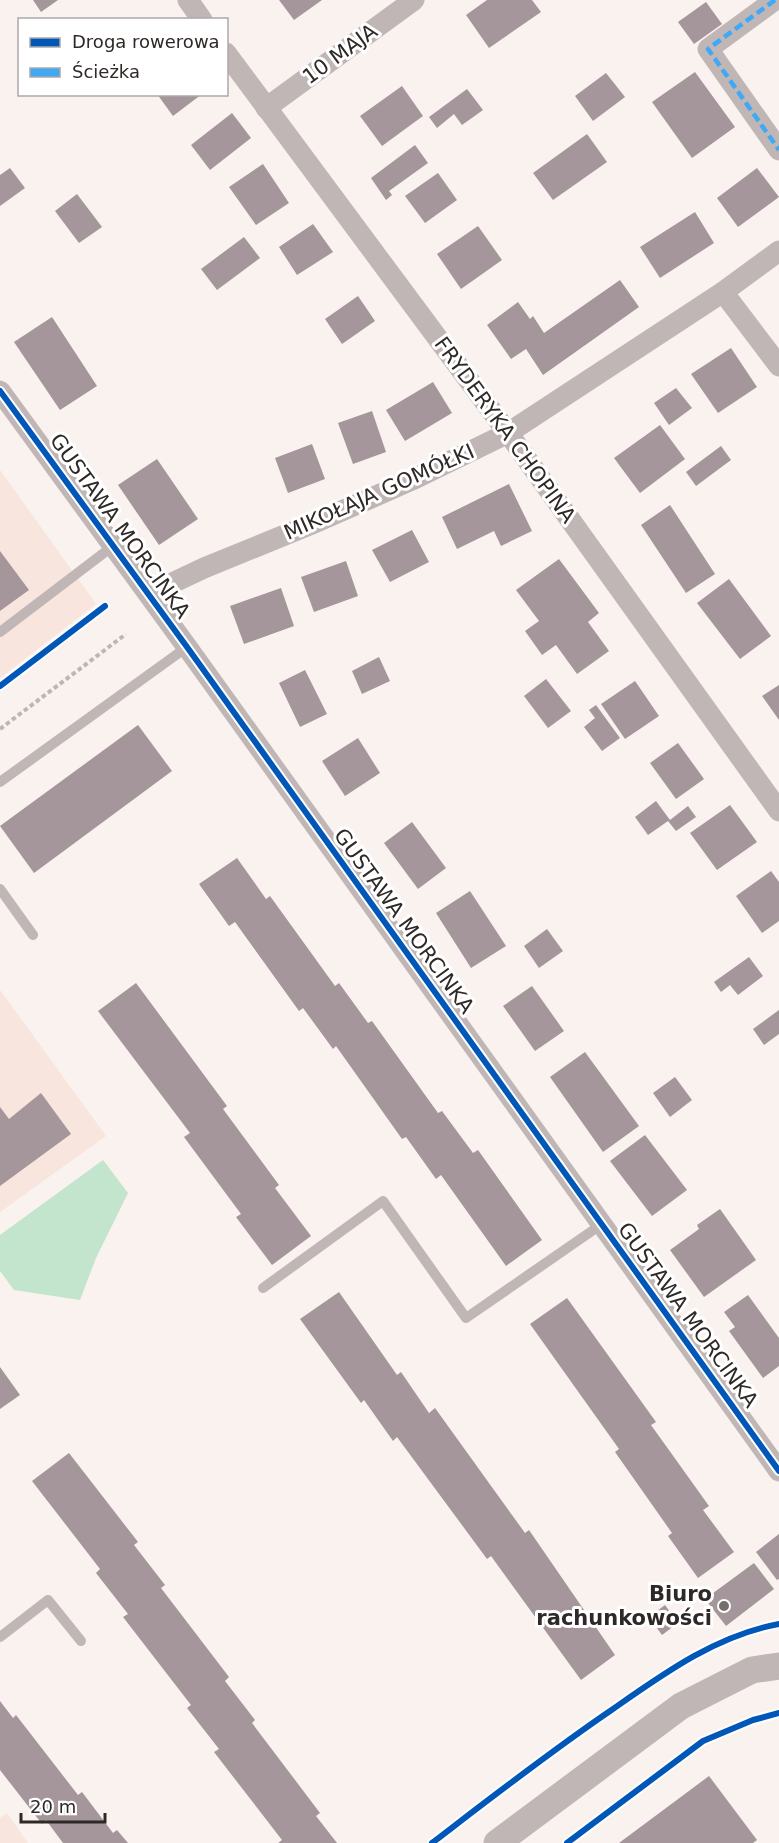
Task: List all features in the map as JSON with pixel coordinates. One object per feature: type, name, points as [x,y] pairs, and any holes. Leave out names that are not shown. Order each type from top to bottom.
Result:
[{"type":"street","points":[[188,0],[201,18]]},
{"type":"street","name":"10 MAJA","points":[[266,108],[414,0]]},
{"type":"street","points":[[775,0],[708,48],[779,150]]},
{"type":"street","name":"FRYDERYKA CHOPINA","points":[[228,56],[508,433],[779,811]]},
{"type":"street","name":"MIKOŁAJA GOMÓŁKI","points":[[149,594],[204,567],[319,521],[508,433],[723,292],[779,251]]},
{"type":"street","points":[[723,292],[779,366]]},
{"type":"street","name":"GUSTAWA MORCINKA","points":[[0,391],[149,594],[779,1471]]},
{"type":"street","points":[[497,1843],[681,1706],[752,1670],[779,1666]]},
{"type":"lane","points":[[0,632],[113,546]]},
{"type":"lane","points":[[0,782],[187,647]]},
{"type":"lane","points":[[0,889],[33,935]]},
{"type":"lane","points":[[263,1288],[383,1201],[466,1318],[602,1224]]},
{"type":"lane","points":[[0,1637],[48,1600],[81,1641]]},
{"type":"path","points":[[0,729],[126,634]]},
{"type":"shaded area","points":[[0,470],[96,604],[0,678]]},
{"type":"shaded area","points":[[0,990],[106,1136],[0,1212]]},
{"type":"shaded area","points":[[7,1813],[28,1843],[0,1843],[0,1818]]},
{"type":"green space","points":[[103,1160],[128,1193],[96,1258],[80,1300],[14,1290],[0,1271],[0,1235]]},
{"type":"building","points":[[33,0],[58,0],[41,12]]},
{"type":"building","points":[[279,0],[322,0],[294,20]]},
{"type":"building","points":[[487,0],[532,0],[541,12],[489,48],[466,15]]},
{"type":"building","points":[[706,2],[722,24],[694,44],[678,22]]},
{"type":"building","points":[[695,72],[735,127],[692,158],[652,102]]},
{"type":"building","points":[[606,73],[625,97],[593,121],[575,96]]},
{"type":"building","points":[[402,86],[423,116],[382,146],[360,116]]},
{"type":"building","points":[[467,89],[483,110],[462,125],[454,114],[437,128],[429,117]]},
{"type":"building","points":[[158,96],[199,96],[173,116]]},
{"type":"building","points":[[232,113],[251,138],[210,170],[191,145]]},
{"type":"building","points":[[587,134],[607,162],[553,200],[533,173]]},
{"type":"building","points":[[415,145],[428,163],[389,191],[392,195],[386,200],[371,178]]},
{"type":"building","points":[[263,164],[289,203],[256,225],[229,187]]},
{"type":"building","points":[[10,168],[25,188],[0,206],[0,175]]},
{"type":"building","points":[[757,168],[779,197],[738,227],[717,198]]},
{"type":"building","points":[[438,173],[457,200],[425,223],[405,196]]},
{"type":"building","points":[[77,194],[102,227],[79,243],[55,211]]},
{"type":"building","points":[[695,212],[714,243],[660,278],[640,247]]},
{"type":"building","points":[[313,224],[333,252],[297,275],[279,247]]},
{"type":"building","points":[[478,226],[502,260],[461,289],[437,254]]},
{"type":"building","points":[[244,237],[260,258],[217,290],[201,269]]},
{"type":"building","points":[[620,280],[639,307],[543,375],[526,349],[511,359],[487,325],[518,302],[530,319],[533,316],[544,333]]},
{"type":"building","points":[[358,296],[375,321],[342,344],[325,319]]},
{"type":"building","points":[[52,317],[97,386],[60,410],[14,342]]},
{"type":"building","points":[[731,348],[757,387],[718,413],[691,374]]},
{"type":"building","points":[[433,382],[452,413],[405,441],[386,410]]},
{"type":"building","points":[[676,388],[692,408],[669,425],[654,403]]},
{"type":"building","points":[[372,411],[386,452],[353,464],[338,423]]},
{"type":"building","points":[[660,425],[685,459],[640,493],[614,458]]},
{"type":"building","points":[[312,444],[325,479],[288,493],[275,458]]},
{"type":"building","points":[[721,446],[731,460],[696,486],[686,472]]},
{"type":"building","points":[[157,459],[198,519],[159,545],[118,485]]},
{"type":"building","points":[[509,484],[532,531],[501,546],[494,531],[457,549],[442,517]]},
{"type":"building","points":[[670,505],[715,574],[686,593],[641,525]]},
{"type":"building","points":[[412,530],[429,562],[390,582],[372,550]]},
{"type":"building","points":[[0,551],[29,590],[0,611]]},
{"type":"building","points":[[559,559],[599,613],[588,622],[609,651],[577,674],[556,645],[542,655],[525,631],[539,621],[516,590]]},
{"type":"building","points":[[346,561],[358,596],[314,612],[301,577]]},
{"type":"building","points":[[729,579],[771,636],[740,659],[697,603]]},
{"type":"building","points":[[281,588],[294,626],[244,644],[230,606]]},
{"type":"building","points":[[379,657],[390,681],[362,694],[352,671]]},
{"type":"building","points":[[305,670],[327,714],[300,727],[279,683]]},
{"type":"building","points":[[546,679],[571,711],[548,728],[524,696]]},
{"type":"building","points":[[635,681],[659,716],[625,739],[601,704]]},
{"type":"building","points":[[779,685],[779,720],[762,696]]},
{"type":"building","points":[[596,705],[620,738],[602,751],[584,727],[595,718],[589,710]]},
{"type":"building","points":[[138,725],[172,771],[34,873],[0,826]]},
{"type":"building","points":[[358,738],[380,773],[345,796],[322,761]]},
{"type":"building","points":[[678,743],[704,779],[676,799],[650,763]]},
{"type":"building","points":[[656,801],[670,820],[688,806],[696,817],[676,831],[668,821],[648,835],[635,817]]},
{"type":"building","points":[[730,805],[757,842],[717,870],[690,833]]},
{"type":"building","points":[[412,822],[446,868],[418,889],[384,843]]},
{"type":"building","points":[[237,858],[266,899],[270,896],[335,986],[339,983],[368,1023],[372,1021],[438,1113],[442,1111],[473,1153],[478,1150],[542,1240],[506,1266],[441,1175],[436,1179],[406,1137],[402,1139],[336,1046],[333,1049],[303,1008],[299,1011],[235,922],[229,926],[199,884]]},
{"type":"building","points":[[771,871],[779,882],[779,921],[762,933],[736,896]]},
{"type":"building","points":[[470,891],[506,946],[471,968],[436,913]]},
{"type":"building","points":[[547,929],[563,951],[539,968],[524,946]]},
{"type":"building","points":[[749,957],[763,976],[738,995],[730,985],[721,992],[714,982]]},
{"type":"building","points":[[136,983],[227,1106],[223,1109],[279,1185],[275,1188],[311,1236],[272,1265],[236,1217],[241,1214],[184,1137],[190,1133],[98,1011]]},
{"type":"building","points":[[532,986],[564,1031],[535,1051],[503,1006]]},
{"type":"building","points":[[779,1010],[779,1034],[764,1045],[753,1029]]},
{"type":"building","points":[[585,1052],[639,1126],[603,1152],[550,1077]]},
{"type":"building","points":[[675,1077],[692,1100],[670,1117],[653,1093]]},
{"type":"building","points":[[41,1093],[71,1134],[0,1186],[0,1107],[9,1119]]},
{"type":"building","points":[[645,1135],[687,1190],[652,1216],[610,1161]]},
{"type":"building","points":[[720,1209],[756,1260],[704,1297],[670,1250],[699,1229],[697,1225]]},
{"type":"building","points":[[339,1292],[397,1375],[401,1372],[429,1413],[435,1408],[525,1533],[529,1530],[615,1655],[581,1680],[491,1556],[487,1559],[397,1437],[393,1441],[364,1400],[361,1403],[300,1319]]},
{"type":"building","points":[[748,1295],[779,1338],[779,1366],[763,1378],[729,1331],[735,1327],[724,1312]]},
{"type":"building","points":[[567,1298],[656,1422],[651,1425],[709,1506],[703,1510],[734,1552],[698,1578],[668,1536],[672,1533],[615,1452],[619,1449],[530,1324]]},
{"type":"building","points":[[0,1367],[20,1395],[0,1409]]},
{"type":"building","points":[[69,1453],[138,1542],[134,1545],[165,1585],[161,1588],[229,1677],[225,1681],[255,1720],[252,1723],[320,1813],[316,1816],[337,1843],[278,1843],[282,1840],[214,1752],[219,1749],[187,1708],[191,1705],[123,1617],[128,1614],[96,1573],[100,1569],[32,1481]]},
{"type":"building","points":[[779,1534],[779,1579],[777,1580],[756,1552]]},
{"type":"building","points":[[754,1563],[774,1589],[726,1626],[705,1599]]},
{"type":"building","points":[[665,1605],[678,1623],[662,1635],[649,1617]]},
{"type":"building","points":[[0,1701],[13,1718],[16,1715],[78,1795],[82,1792],[113,1833],[117,1830],[128,1843],[63,1843],[46,1820],[42,1824],[0,1770]]},
{"type":"building","points":[[709,1776],[757,1840],[753,1843],[619,1843]]},
{"type":"marked path","points":[[775,0],[708,49],[779,150]]},
{"type":"cycle path","points":[[0,391],[187,647],[779,1471]]},
{"type":"cycle path","points":[[0,686],[105,606]]},
{"type":"cycle path","points":[[432,1843],[567,1741],[671,1670],[712,1646],[756,1629],[779,1624]]},
{"type":"cycle path","points":[[567,1843],[703,1741],[753,1720],[779,1713]]},
{"type":"place","name":"Biuro rachunkowości","points":[[724,1606]]}]
